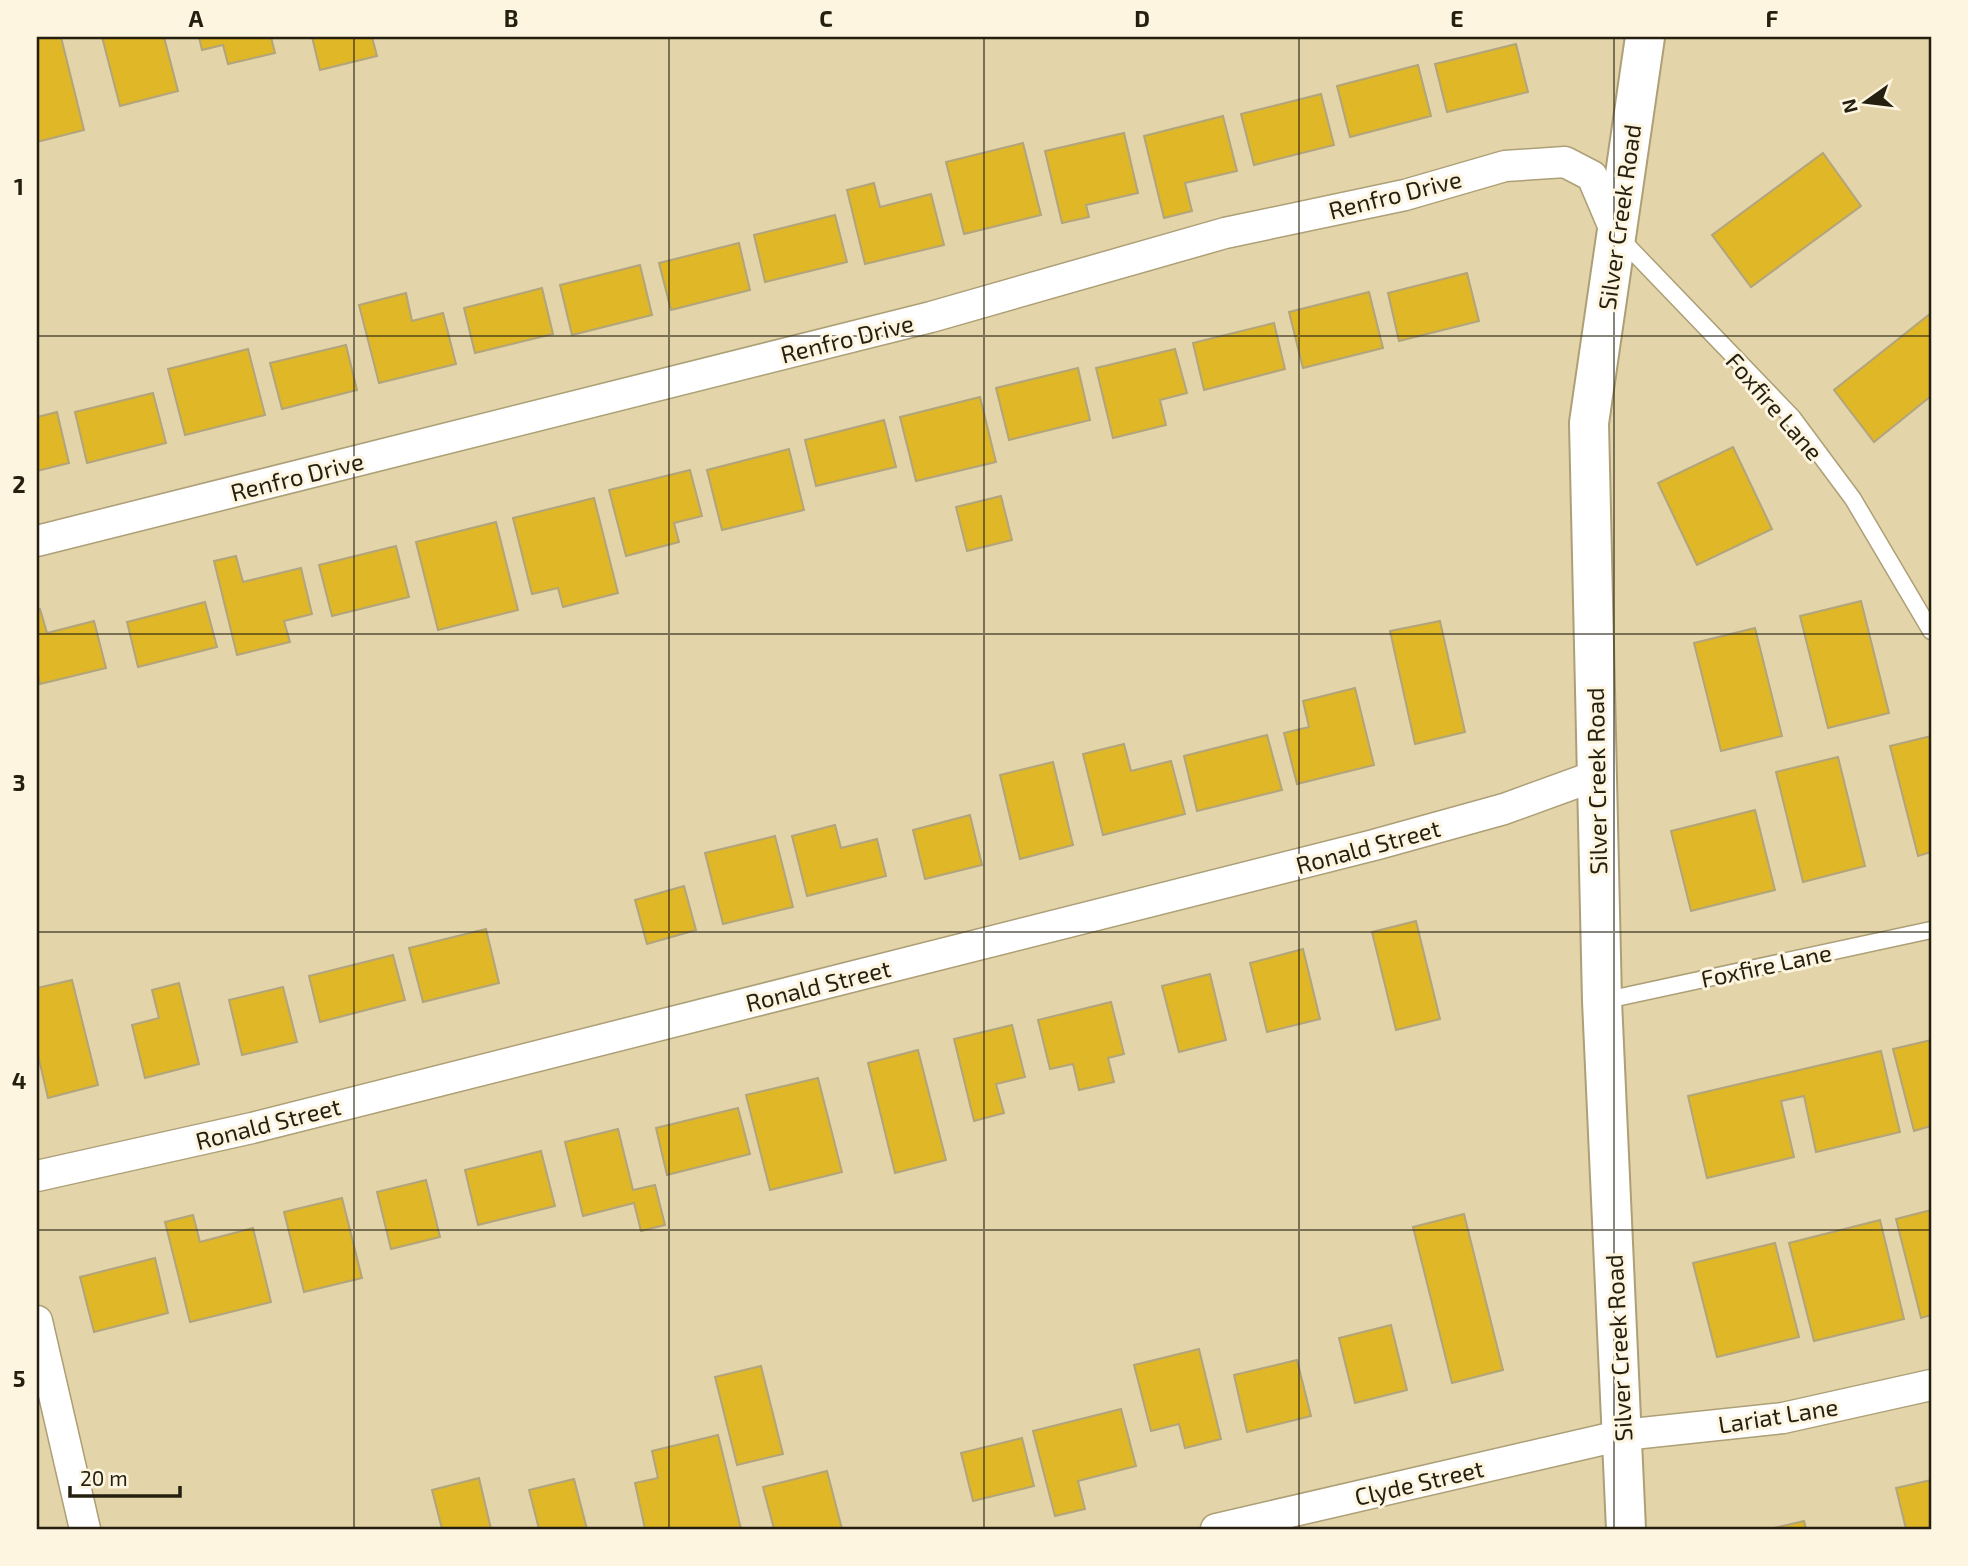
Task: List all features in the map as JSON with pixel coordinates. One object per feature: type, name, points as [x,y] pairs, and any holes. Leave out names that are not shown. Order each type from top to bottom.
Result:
[{"type":"street","name":"Silver Creek Road","points":[[1626,1529],[1601,1001],[1589,423],[1645,37]]},
{"type":"street","name":"Renfro Drive","points":[[37,541],[931,317],[1225,233],[1405,195],[1505,166],[1565,162],[1592,176],[1617,236]]},
{"type":"street","name":"Ronald Street","points":[[37,1176],[252,1128],[1361,848],[1504,809],[1595,776]]},
{"type":"street","points":[[37,1321],[85,1529]]},
{"type":"street","name":"Lariat Lane","points":[[1623,1435],[1783,1418],[1931,1385]]},
{"type":"street","name":"Clyde Street","points":[[1216,1529],[1623,1435]]},
{"type":"lane","name":"Foxfire Lane","points":[[1617,236],[1792,416],[1853,499],[1931,631]]},
{"type":"lane","name":"Foxfire Lane","points":[[1601,1001],[1931,930]]},
{"type":"building","points":[[61,37],[84,130],[37,142],[37,38]]},
{"type":"building","points":[[102,37],[164,37],[178,91],[120,106]]},
{"type":"building","points":[[199,37],[271,37],[275,53],[228,64],[223,45],[202,50]]},
{"type":"building","points":[[312,37],[372,37],[377,56],[320,70]]},
{"type":"building","points":[[1516,44],[1528,92],[1447,112],[1435,64]]},
{"type":"building","points":[[1418,65],[1431,116],[1350,137],[1337,86]]},
{"type":"building","points":[[1321,94],[1334,145],[1254,165],[1241,114]]},
{"type":"building","points":[[1223,116],[1237,171],[1185,183],[1192,211],[1164,218],[1144,136]]},
{"type":"building","points":[[1124,133],[1138,193],[1086,205],[1089,217],[1062,223],[1045,151]]},
{"type":"building","points":[[1023,143],[1041,215],[964,234],[946,162]]},
{"type":"building","points":[[1823,153],[1861,206],[1751,287],[1712,235]]},
{"type":"building","points":[[874,183],[880,207],[931,194],[944,245],[865,264],[847,190]]},
{"type":"building","points":[[835,215],[847,262],[765,282],[754,235]]},
{"type":"building","points":[[739,243],[750,290],[671,310],[659,263]]},
{"type":"building","points":[[640,265],[652,315],[572,335],[560,285]]},
{"type":"building","points":[[1467,273],[1479,321],[1399,341],[1388,293]]},
{"type":"building","points":[[542,288],[553,334],[475,353],[464,308]]},
{"type":"building","points":[[1369,292],[1383,348],[1303,368],[1289,312]]},
{"type":"building","points":[[406,293],[412,321],[443,313],[456,364],[379,383],[359,305]]},
{"type":"building","points":[[1931,313],[1931,396],[1874,442],[1834,390]]},
{"type":"building","points":[[1274,323],[1285,369],[1204,390],[1193,343]]},
{"type":"building","points":[[346,345],[357,390],[282,409],[270,363]]},
{"type":"building","points":[[248,349],[265,415],[185,435],[168,369]]},
{"type":"building","points":[[1175,349],[1187,393],[1160,400],[1166,425],[1113,438],[1096,368]]},
{"type":"building","points":[[1078,368],[1090,420],[1009,440],[996,388]]},
{"type":"building","points":[[153,393],[166,443],[87,463],[75,412]]},
{"type":"building","points":[[980,397],[996,462],[916,481],[900,417]]},
{"type":"building","points":[[57,412],[69,463],[37,471],[37,417]]},
{"type":"building","points":[[884,420],[896,467],[816,486],[805,440]]},
{"type":"building","points":[[1733,447],[1772,529],[1697,565],[1658,483]]},
{"type":"building","points":[[789,449],[804,510],[722,530],[707,470]]},
{"type":"building","points":[[690,470],[702,516],[674,523],[679,542],[626,556],[609,490]]},
{"type":"building","points":[[1001,496],[1012,540],[967,551],[956,507]]},
{"type":"building","points":[[594,498],[618,593],[563,607],[558,588],[532,594],[513,518]]},
{"type":"building","points":[[496,522],[518,610],[438,630],[416,542]]},
{"type":"building","points":[[396,546],[409,597],[332,616],[319,565]]},
{"type":"building","points":[[236,556],[243,582],[301,568],[312,614],[284,621],[290,642],[237,655],[214,561]]},
{"type":"building","points":[[1861,601],[1889,713],[1828,728],[1800,616]]},
{"type":"building","points":[[205,602],[217,647],[138,667],[127,622]]},
{"type":"building","points":[[40,609],[47,633],[94,621],[106,668],[40,684],[37,672],[37,610]]},
{"type":"building","points":[[1440,621],[1465,732],[1415,744],[1390,631]]},
{"type":"building","points":[[1755,628],[1782,736],[1721,751],[1694,643]]},
{"type":"building","points":[[1355,688],[1374,765],[1297,784],[1284,733],[1309,727],[1303,701]]},
{"type":"building","points":[[1267,735],[1282,790],[1197,811],[1184,756]]},
{"type":"building","points":[[1931,736],[1931,852],[1918,856],[1890,746]]},
{"type":"building","points":[[1124,744],[1131,771],[1171,761],[1185,814],[1103,835],[1083,754]]},
{"type":"building","points":[[1838,757],[1865,866],[1803,882],[1776,772]]},
{"type":"building","points":[[1053,762],[1073,845],[1020,859],[1000,775]]},
{"type":"building","points":[[1755,810],[1775,890],[1691,911],[1671,831]]},
{"type":"building","points":[[970,815],[982,865],[925,879],[913,830]]},
{"type":"building","points":[[835,825],[841,848],[877,839],[886,876],[807,896],[792,836]]},
{"type":"building","points":[[775,836],[793,907],[723,924],[705,853]]},
{"type":"building","points":[[684,886],[696,930],[647,944],[635,900]]},
{"type":"building","points":[[1416,921],[1440,1019],[1396,1030],[1372,932]]},
{"type":"building","points":[[486,929],[499,983],[423,1002],[409,948]]},
{"type":"building","points":[[1303,949],[1320,1019],[1267,1032],[1250,963]]},
{"type":"building","points":[[393,955],[405,1000],[320,1022],[309,976]]},
{"type":"building","points":[[1210,974],[1226,1040],[1179,1052],[1162,986]]},
{"type":"building","points":[[72,980],[98,1085],[48,1098],[37,1051],[37,988]]},
{"type":"building","points":[[179,983],[199,1064],[145,1078],[132,1025],[159,1018],[152,990]]},
{"type":"building","points":[[283,987],[297,1042],[242,1055],[229,1000]]},
{"type":"building","points":[[1111,1002],[1124,1054],[1108,1058],[1114,1082],[1079,1090],[1073,1064],[1050,1069],[1038,1020]]},
{"type":"building","points":[[1012,1025],[1025,1077],[996,1084],[1004,1113],[974,1121],[954,1039]]},
{"type":"building","points":[[1931,1040],[1931,1126],[1914,1131],[1893,1049]]},
{"type":"building","points":[[918,1050],[946,1160],[895,1173],[868,1063]]},
{"type":"building","points":[[1881,1051],[1900,1132],[1816,1152],[1804,1096],[1781,1101],[1794,1157],[1707,1178],[1688,1096]]},
{"type":"building","points":[[818,1078],[842,1172],[770,1190],[746,1095]]},
{"type":"building","points":[[738,1108],[750,1154],[667,1175],[656,1128]]},
{"type":"building","points":[[618,1129],[633,1190],[655,1185],[665,1225],[641,1231],[634,1203],[583,1216],[565,1142]]},
{"type":"building","points":[[541,1151],[555,1206],[478,1225],[465,1170]]},
{"type":"building","points":[[426,1180],[440,1237],[391,1249],[377,1192]]},
{"type":"building","points":[[342,1198],[362,1278],[304,1292],[284,1212]]},
{"type":"building","points":[[1931,1210],[1931,1315],[1921,1318],[1896,1219]]},
{"type":"building","points":[[1464,1214],[1503,1370],[1452,1383],[1413,1227]]},
{"type":"building","points":[[193,1215],[200,1242],[253,1228],[271,1302],[190,1322],[165,1222]]},
{"type":"building","points":[[1880,1220],[1904,1319],[1814,1341],[1789,1243]]},
{"type":"building","points":[[1775,1243],[1799,1337],[1717,1357],[1693,1263]]},
{"type":"building","points":[[155,1258],[168,1313],[94,1332],[80,1277]]},
{"type":"building","points":[[1391,1325],[1407,1390],[1355,1403],[1339,1338]]},
{"type":"building","points":[[1199,1349],[1221,1439],[1185,1448],[1179,1424],[1151,1431],[1134,1365]]},
{"type":"building","points":[[1297,1360],[1311,1416],[1247,1432],[1234,1375]]},
{"type":"building","points":[[761,1366],[783,1454],[737,1465],[715,1377]]},
{"type":"building","points":[[1121,1409],[1136,1466],[1078,1481],[1085,1509],[1055,1516],[1033,1431]]},
{"type":"building","points":[[718,1435],[741,1529],[645,1529],[635,1483],[658,1478],[652,1451]]},
{"type":"building","points":[[1022,1438],[1034,1486],[973,1501],[961,1453]]},
{"type":"building","points":[[827,1471],[842,1529],[774,1529],[763,1487]]},
{"type":"building","points":[[479,1478],[491,1529],[442,1529],[432,1490]]},
{"type":"building","points":[[574,1479],[587,1529],[539,1529],[529,1490]]},
{"type":"building","points":[[1931,1480],[1931,1529],[1906,1529],[1896,1488]]},
{"type":"building","points":[[1804,1521],[1806,1529],[1770,1529]]}]
